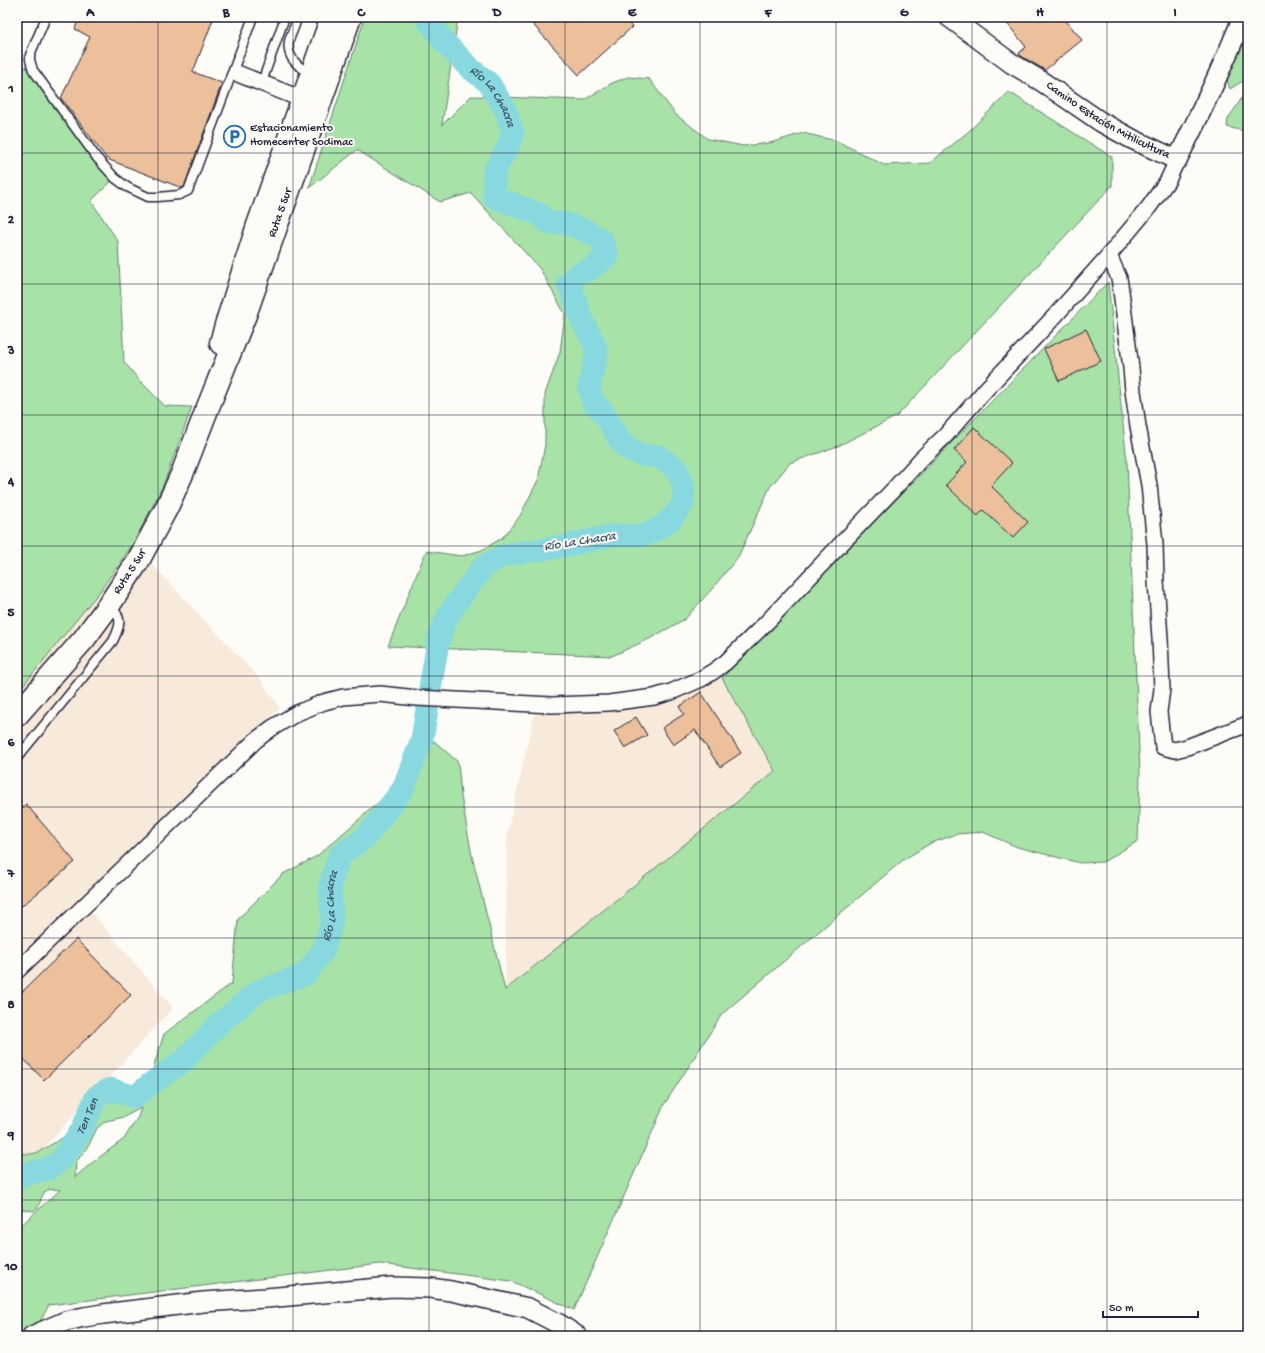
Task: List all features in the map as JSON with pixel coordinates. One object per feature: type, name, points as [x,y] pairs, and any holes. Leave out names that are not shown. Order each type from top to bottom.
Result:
[{"type":"highway","name":"Ruta 5 Sur","points":[[310,100],[312,74],[332,17]]},
{"type":"highway","name":"Ruta 5 Sur","points":[[17,715],[84,639],[109,605],[138,561],[167,507],[188,461],[208,406],[226,325],[257,228],[310,100],[336,57],[350,17]]},
{"type":"highway","points":[[312,74],[326,68],[336,57]]},
{"type":"street","name":"Camino Estación Mitilicultura","points":[[949,17],[1011,63],[1041,81],[1101,122],[1132,139],[1177,160],[1208,100],[1243,17]]},
{"type":"street","points":[[17,971],[256,740],[280,722],[306,709],[343,697],[380,694],[418,698],[552,705],[609,703],[654,697],[671,692],[714,671],[726,662],[767,622],[921,459],[946,435],[988,387],[1054,317],[1109,255],[1158,195],[1168,180],[1177,160]]},
{"type":"street","points":[[1109,255],[1119,278],[1131,368],[1132,391],[1149,485],[1155,544],[1155,574],[1162,689],[1159,718],[1163,747],[1175,750],[1187,747],[1248,724]]},
{"type":"street","points":[[32,1336],[66,1321],[84,1316],[203,1302],[392,1287],[430,1288],[451,1291],[528,1308],[559,1324],[576,1336]]},
{"type":"lane","points":[[46,17],[30,55],[33,70],[109,172],[126,187],[148,197],[179,195],[188,191],[253,17]]},
{"type":"lane","points":[[263,79],[285,17]]},
{"type":"lane","points":[[297,17],[289,42],[290,54],[300,68],[312,74]]},
{"type":"lane","points":[[233,72],[263,79],[310,100]]},
{"type":"lane","points":[[233,72],[310,100]]},
{"type":"lane","points":[[17,758],[113,641],[118,629],[119,621],[118,613],[109,605]]},
{"type":"shaded area","points":[[133,544],[260,679],[280,708],[82,901],[173,1008],[38,1154],[17,1153],[17,693],[100,591]]},
{"type":"shaded area","points":[[722,678],[775,771],[505,990],[507,834],[535,712],[631,708],[672,701]]},
{"type":"green space","points":[[365,17],[458,17],[442,125],[471,96],[584,100],[612,83],[628,77],[649,79],[676,115],[708,139],[743,146],[770,143],[803,133],[837,141],[884,165],[930,163],[969,131],[1009,92],[1112,157],[1112,186],[897,416],[838,446],[790,463],[770,487],[738,557],[685,619],[651,638],[612,656],[388,646],[426,551],[462,556],[482,550],[502,538],[520,516],[538,480],[545,445],[545,394],[560,352],[565,314],[540,269],[471,193],[440,202],[357,150],[309,188]]},
{"type":"green space","points":[[1248,26],[1248,83],[1243,81],[1230,89],[1227,76],[1228,71],[1243,45]]},
{"type":"green space","points":[[17,63],[32,71],[114,179],[91,201],[118,241],[124,362],[140,381],[165,406],[192,407],[163,486],[133,544],[100,591],[17,693]]},
{"type":"green space","points":[[1248,89],[1248,132],[1227,127],[1228,119]]},
{"type":"green space","points":[[1108,282],[1127,462],[1140,774],[1138,841],[1103,862],[1080,863],[1017,847],[983,832],[957,834],[931,843],[903,860],[722,1014],[664,1105],[574,1310],[511,1281],[380,1264],[49,1305],[32,1336],[17,1336],[17,1229],[60,1190],[54,1189],[46,1191],[42,1196],[37,1209],[34,1211],[17,1209],[17,1153],[36,1153],[73,1131],[87,1111],[102,1095],[107,1092],[120,1090],[136,1100],[144,1098],[164,1034],[232,983],[238,919],[283,874],[317,856],[396,787],[434,741],[458,762],[461,796],[472,856],[505,990],[775,771],[722,678]],"holes":[[[141,1108],[138,1117],[124,1139],[75,1177],[76,1162],[89,1145],[97,1128],[106,1121],[124,1117]]]},
{"type":"building","points":[[79,17],[214,17],[193,72],[222,83],[184,187],[182,188],[107,159],[61,98],[90,37],[75,29]]},
{"type":"building","points":[[526,17],[622,17],[632,27],[579,75]]},
{"type":"building","points":[[1002,17],[1063,17],[1082,40],[1045,70],[1021,56],[1019,53],[1026,47]]},
{"type":"building","points":[[1086,329],[1101,361],[1059,381],[1044,349]]},
{"type":"building","points":[[974,427],[1012,463],[991,486],[1028,522],[1013,538],[983,510],[978,516],[946,485],[967,462],[954,450]]},
{"type":"building","points":[[701,692],[741,753],[720,767],[695,730],[673,745],[662,728],[684,714],[679,707]]},
{"type":"building","points":[[636,717],[647,735],[625,748],[614,731]]},
{"type":"building","points":[[26,804],[75,862],[17,910],[17,812]]},
{"type":"building","points":[[76,939],[131,995],[44,1080],[17,1052],[17,997]]},
{"type":"waterway","name":"Río La Chacra","points":[[426,17],[445,43],[471,69],[489,83],[506,111],[513,133],[508,147],[494,172],[494,197],[539,214],[549,223],[564,223],[587,231],[602,240],[607,256],[591,269],[578,274],[568,284],[581,318],[597,352],[589,387],[593,402],[603,412],[626,448],[642,455],[658,456],[676,469],[684,487],[683,504],[670,520],[658,529],[645,535],[614,535],[564,546],[504,555],[484,566],[449,614],[439,637],[430,688]]},
{"type":"waterway","name":"Río La Chacra","points":[[17,1179],[29,1173],[48,1169],[60,1161],[82,1130],[96,1097],[110,1089],[135,1097],[183,1061],[221,1022],[258,991],[306,974],[324,949],[332,920],[330,885],[340,855],[365,838],[403,789],[422,739],[427,710]]},
{"type":"place","name":"Estacionamiento Homecenter Sodimac","points":[[234,136]]},
{"type":"water label","name":"Ten Ten","points":[[88,1117]]}]
